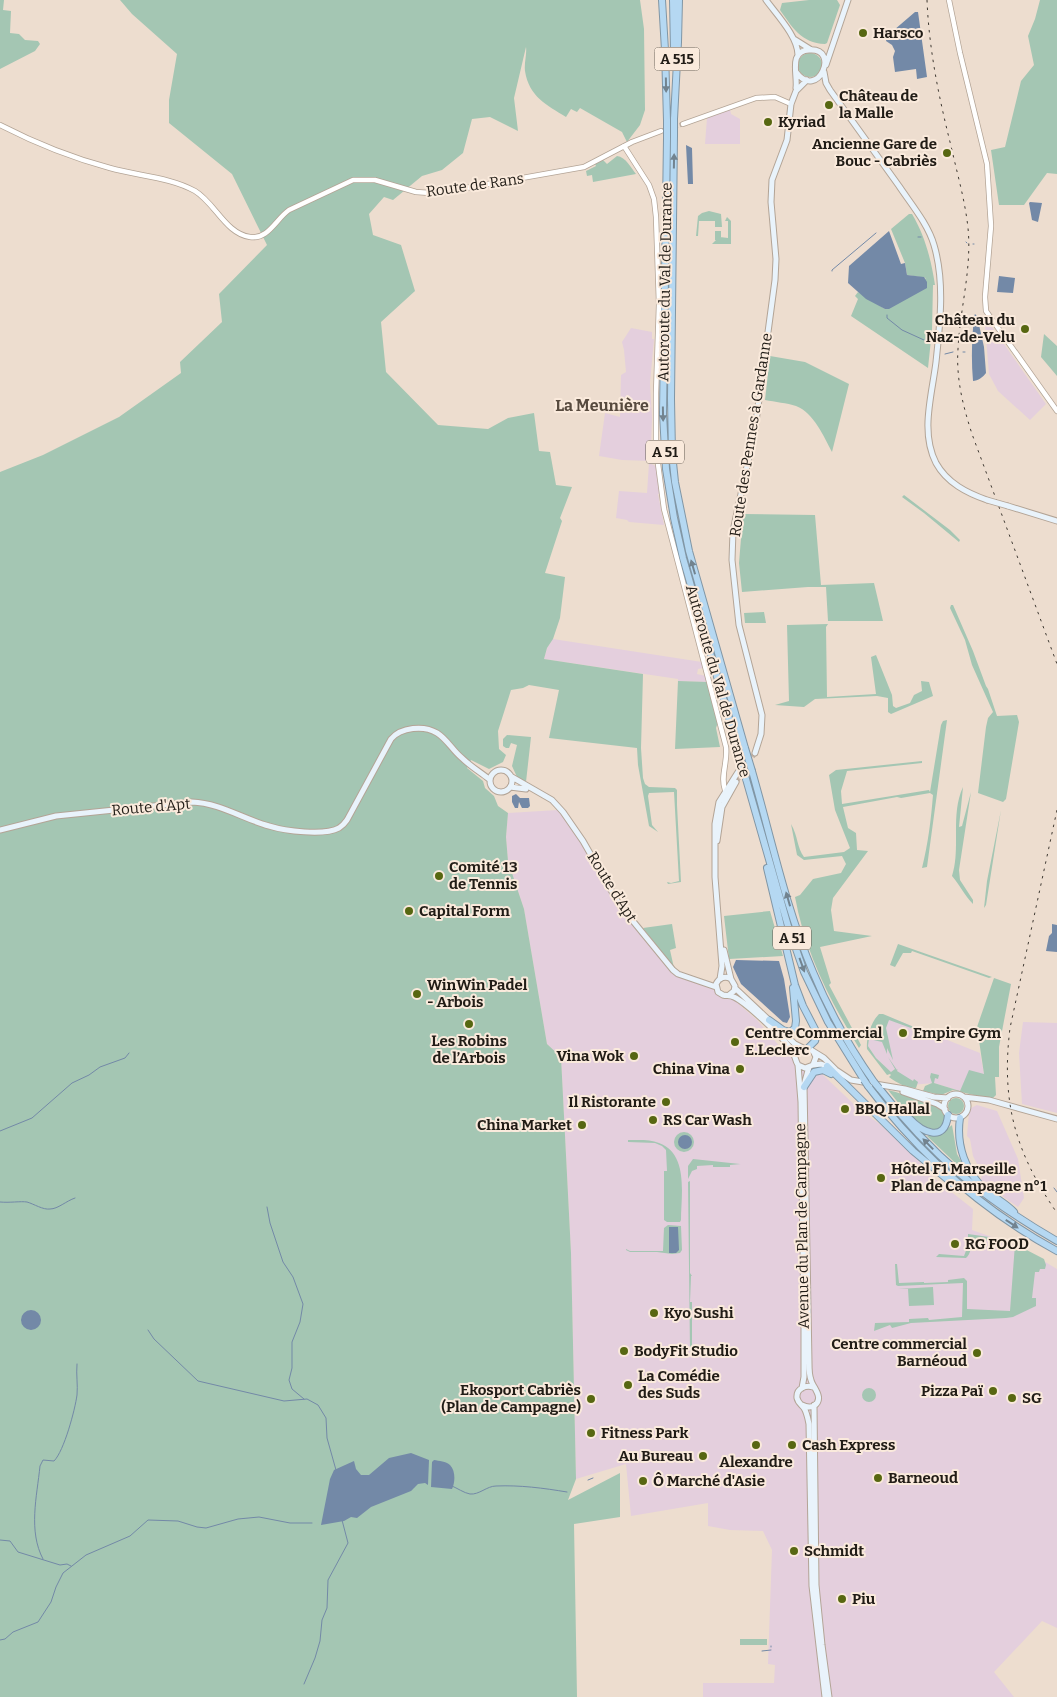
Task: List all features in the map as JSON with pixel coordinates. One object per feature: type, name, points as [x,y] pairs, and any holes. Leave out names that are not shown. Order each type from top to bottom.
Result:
[{"type":"highway","name":"Autoroute du Val de Durance","points":[[661,0],[665,50],[667,121],[663,400],[666,470],[680,545],[788,926],[804,972],[828,1022],[875,1085],[916,1132],[971,1185],[1019,1219],[1057,1241]]},
{"type":"highway","name":"Autoroute du Val de Durance","points":[[673,0],[674,135],[671,406],[675,482],[689,550],[792,912],[807,959],[821,991],[848,1041],[906,1133],[938,1166],[978,1199],[1018,1228],[1057,1251]]},
{"type":"highway","name":"A 515","points":[[674,119],[679,0]]},
{"type":"highway","points":[[747,781],[798,996],[817,1034],[815,1041],[806,1048]]},
{"type":"highway","points":[[769,1020],[788,1032],[796,1026],[787,950]]},
{"type":"highway","points":[[827,1066],[922,1159],[966,1194],[978,1199]]},
{"type":"highway","points":[[804,1086],[812,1074],[821,1070],[840,1080]]},
{"type":"highway","points":[[875,1085],[912,1122],[926,1131],[934,1133],[941,1131],[946,1125],[947,1112]]},
{"type":"highway","points":[[960,1118],[960,1142],[972,1174],[981,1186],[1013,1210],[1019,1219]]},
{"type":"main road","points":[[766,0],[798,46],[798,55],[794,64],[796,72],[795,93]]},
{"type":"main road","points":[[795,93],[810,80],[821,76],[848,0]]},
{"type":"main road","points":[[793,38],[811,50],[820,53],[826,53],[832,48]]},
{"type":"main road","points":[[798,55],[801,52],[811,50]]},
{"type":"main road","points":[[820,53],[825,62],[826,83],[830,90],[914,208],[934,242],[938,260],[940,310],[928,439],[936,462],[944,474],[958,487],[971,494],[1056,522]]},
{"type":"main road","points":[[796,72],[799,76],[830,90]]},
{"type":"main road","name":"Route des Pennes à Gardanne","points":[[754,752],[760,726],[754,684],[739,625],[735,598],[732,560],[733,530],[755,429],[774,280],[775,245],[772,180],[787,140],[791,104],[795,93]]},
{"type":"main road","name":"Route d'Apt","points":[[0,830],[56,816],[192,802],[210,804],[281,829],[310,831],[338,829],[347,820],[391,739],[400,732],[411,729],[433,731],[438,734],[458,755],[489,779]]},
{"type":"main road","name":"Route d'Apt","points":[[470,764],[482,770],[494,771]]},
{"type":"main road","points":[[498,769],[507,770],[512,778],[510,787],[504,792],[496,791],[490,786],[489,779],[494,771],[498,769]]},
{"type":"main road","points":[[715,877],[721,810],[738,772]]},
{"type":"main road","name":"Route d'Apt","points":[[512,778],[552,800],[563,812],[584,841],[619,904],[668,965],[678,974],[716,988]]},
{"type":"main road","points":[[733,782],[725,790],[718,806],[715,824],[715,877],[722,966],[716,988],[720,994],[729,995],[740,1001],[787,1044],[797,1062],[805,1068],[821,1064],[836,1070],[854,1081],[905,1089],[934,1097],[948,1098],[956,1094],[964,1098],[980,1098],[1057,1119]]},
{"type":"main road","name":"Route d'Apt","points":[[510,787],[531,790]]},
{"type":"main road","points":[[720,930],[725,960],[735,988],[791,1040],[827,1060],[836,1070]]},
{"type":"main road","points":[[720,979],[726,977],[731,979]]},
{"type":"main road","name":"Route d'Apt","points":[[696,980],[720,979]]},
{"type":"main road","points":[[729,995],[735,988]]},
{"type":"main road","points":[[797,1062],[797,1053],[806,1048]]},
{"type":"main road","points":[[811,1066],[816,1057],[814,1053]]},
{"type":"main road","name":"Avenue du Plan de Campagne","points":[[797,1062],[800,1102],[804,1322],[804,1377],[802,1388]]},
{"type":"main road","name":"Avenue du Plan de Campagne","points":[[811,1066],[804,1086],[809,1369],[814,1387]]},
{"type":"main road","points":[[891,1088],[933,1103],[953,1118],[960,1118],[975,1102],[993,1102]]},
{"type":"main road","points":[[947,1112],[945,1102],[948,1098]]},
{"type":"main road","points":[[964,1098],[968,1108]]},
{"type":"main road","points":[[825,1697],[812,1586],[809,1424],[802,1405],[797,1398],[802,1388],[809,1386],[814,1387],[818,1397],[814,1405],[816,1585],[829,1697]]},
{"type":"main road","points":[[802,1405],[809,1407],[814,1405]]},
{"type":"street","points":[[949,0],[987,164],[992,226],[984,304],[986,311],[1057,411]]},
{"type":"street","points":[[781,98],[795,93]]},
{"type":"street","points":[[683,124],[756,98],[768,96],[781,98],[791,104]]},
{"type":"street","name":"Route de Rans","points":[[0,125],[30,141],[55,151],[110,168],[177,184],[196,191],[233,229],[242,235],[253,238],[262,236],[289,210],[353,180],[375,180],[416,192],[449,191],[573,170],[589,165],[624,146],[661,131]]},
{"type":"street","points":[[624,146],[649,185],[654,199],[658,246],[659,304],[656,393],[658,473],[667,526],[726,747],[723,782],[725,790]]},
{"type":"street","points":[[725,765],[726,775],[733,782]]},
{"type":"shaded area","points":[[730,109],[731,114],[740,119],[740,144],[705,144],[707,118]]},
{"type":"shaded area","points":[[985,326],[992,327],[1046,404],[1030,420],[998,391],[989,374]]},
{"type":"shaded area","points":[[631,328],[652,332],[652,339],[654,339],[650,383],[651,446],[648,447],[651,461],[622,460],[599,456],[605,413],[620,417],[621,375],[626,372],[622,342]]},
{"type":"shaded area","points":[[649,463],[656,466],[660,494],[658,494],[664,525],[629,522],[616,518],[619,491],[647,493]]},
{"type":"shaded area","points":[[553,639],[702,662],[703,668],[698,669],[697,674],[706,676],[708,682],[678,681],[678,679],[544,659],[547,648]]},
{"type":"shaded area","points":[[558,810],[574,829],[618,906],[670,969],[679,977],[713,988],[733,999],[757,1020],[787,1055],[822,1074],[860,1110],[881,1125],[930,1172],[930,1175],[973,1209],[972,1230],[1020,1247],[1057,1269],[1057,1628],[1042,1621],[994,1672],[1014,1697],[703,1697],[703,1683],[774,1683],[775,1665],[768,1664],[772,1550],[763,1531],[730,1530],[708,1526],[708,1503],[631,1516],[626,1464],[576,1479],[571,1253],[561,1057],[547,1044],[524,909],[508,861],[506,837],[508,813]]},
{"type":"shaded area","points":[[887,1016],[980,1053],[984,1074],[960,1091],[934,1083],[911,1085],[891,1072],[876,1058],[868,1046],[869,1039]]},
{"type":"shaded area","points":[[1023,1022],[1057,1023],[1057,1113],[1022,1104],[1019,1053]]},
{"type":"shaded area","points":[[977,1105],[997,1111],[1018,1159],[1024,1198],[1018,1207],[981,1180],[982,1174],[973,1156],[970,1139],[967,1136],[969,1112],[971,1108]]},
{"type":"green space","points":[[0,0],[4,0],[3,10],[11,11],[10,33],[19,34],[25,40],[38,41],[40,44],[35,51],[0,69]]},
{"type":"green space","points":[[120,0],[640,0],[644,29],[645,110],[640,125],[627,142],[622,132],[580,108],[577,112],[571,109],[566,117],[540,99],[527,80],[525,71],[526,47],[514,98],[518,131],[490,117],[472,119],[463,153],[442,170],[422,176],[393,200],[384,197],[369,214],[373,235],[401,245],[415,291],[381,322],[386,372],[438,425],[488,429],[508,418],[534,413],[539,451],[550,452],[556,485],[572,487],[560,518],[562,521],[545,573],[565,577],[560,618],[544,659],[643,674],[641,748],[643,778],[645,784],[649,787],[675,788],[677,790],[681,882],[668,884],[667,882],[679,881],[674,792],[649,793],[652,825],[658,832],[649,826],[638,765],[637,748],[549,738],[559,690],[529,685],[511,690],[498,731],[499,749],[506,755],[503,762],[489,769],[471,760],[467,768],[483,781],[485,788],[494,796],[498,806],[508,813],[506,837],[508,861],[524,909],[547,1044],[561,1057],[571,1253],[576,1479],[568,1500],[620,1473],[620,1517],[574,1524],[577,1697],[0,1697],[0,472],[43,455],[119,417],[181,373],[180,362],[222,322],[219,294],[267,245],[232,174],[169,123],[169,100],[177,54],[132,14]]},
{"type":"green space","points":[[809,0],[837,0],[840,5],[827,43],[825,44],[810,41],[803,37],[793,28],[780,10],[782,3]]},
{"type":"green space","points":[[1040,0],[1057,0],[1057,174],[1047,173],[1024,205],[999,205],[991,150],[1005,147],[1021,81],[1034,65],[1028,36]]},
{"type":"green space","points":[[810,53],[819,56],[822,65],[819,74],[810,77],[801,74],[798,65],[801,56]]},
{"type":"green space","points":[[617,156],[626,161],[636,174],[593,182],[592,175],[587,176],[586,171],[596,166],[595,164],[603,160],[607,164]]},
{"type":"green space","points":[[709,211],[721,214],[722,227],[715,227],[715,221],[699,221],[698,236],[696,236],[698,216]]},
{"type":"green space","points":[[909,214],[912,214],[917,222],[924,239],[935,285],[933,285],[932,330],[928,368],[851,316],[858,299],[855,296],[858,292],[885,309],[926,278],[907,275],[905,263],[891,229]]},
{"type":"green space","points":[[727,217],[731,221],[731,244],[712,244],[716,240],[715,231],[721,231],[721,237],[728,238],[728,221],[725,221]]},
{"type":"green space","points":[[1044,334],[1057,346],[1057,376],[1041,357]]},
{"type":"green space","points":[[770,356],[805,362],[849,384],[832,452],[818,426],[802,409],[792,405],[765,400]]},
{"type":"green space","points":[[904,495],[950,530],[960,540],[959,542],[902,497]]},
{"type":"green space","points":[[743,514],[815,515],[821,585],[874,583],[883,621],[828,621],[826,587],[742,592],[739,563]]},
{"type":"green space","points":[[953,605],[973,651],[997,716],[1017,715],[1019,722],[1006,799],[1003,802],[978,793],[986,727],[988,718],[993,712],[972,665],[965,640],[950,608]]},
{"type":"green space","points":[[764,612],[766,623],[745,623],[744,613]]},
{"type":"green space","points":[[828,624],[826,627],[827,697],[876,694],[871,657],[876,655],[892,695],[893,706],[896,708],[910,703],[914,695],[922,691],[921,681],[929,682],[933,696],[891,714],[888,712],[888,698],[877,696],[815,699],[804,707],[775,705],[789,701],[787,625]]},
{"type":"green space","points":[[678,681],[708,682],[718,722],[716,728],[720,747],[675,749]]},
{"type":"green space","points":[[947,720],[927,867],[922,868],[929,832],[933,795],[930,793],[897,797],[843,807],[848,828],[856,833],[857,850],[868,851],[833,898],[831,910],[834,931],[872,936],[820,947],[831,983],[829,985],[861,1045],[859,1048],[820,976],[805,937],[795,897],[800,895],[813,879],[841,873],[846,864],[842,856],[804,860],[797,855],[791,824],[804,857],[844,852],[850,848],[835,810],[829,775],[836,770],[922,761],[922,763],[847,771],[841,791],[842,804],[929,790],[930,792],[941,725],[943,721]]},
{"type":"green space","points":[[507,735],[531,737],[526,782],[517,777],[512,766],[517,745],[511,743],[509,748],[503,746],[503,739]]},
{"type":"green space","points":[[963,787],[959,827],[962,826],[971,792],[959,870],[960,880],[973,900],[973,904],[952,876],[956,854],[957,809]]},
{"type":"green space","points":[[1001,810],[986,905],[984,908],[987,881]]},
{"type":"green space","points":[[770,911],[783,956],[729,959],[724,916]]},
{"type":"green space","points":[[672,924],[676,948],[670,950],[674,968],[643,928]]},
{"type":"green space","points":[[898,944],[992,977],[989,978],[912,951],[911,953],[903,953],[895,967],[890,965]]},
{"type":"green space","points":[[994,978],[1011,984],[999,1047],[999,1077],[995,1077],[996,1095],[993,1098],[953,1090],[941,1095],[923,1091],[925,1086],[932,1083],[931,1073],[939,1075],[938,1079],[935,1078],[934,1083],[960,1091],[969,1070],[984,1074],[977,1027]]},
{"type":"green space","points":[[879,1014],[883,1014],[922,1032],[889,1020],[886,1028],[893,1060],[887,1048],[887,1054],[882,1042],[869,1039],[868,1046],[876,1058],[891,1072],[895,1069],[888,1057],[898,1069],[897,1071],[918,1082],[916,1088],[902,1085],[889,1077],[891,1075],[887,1075],[867,1049],[870,1030]]},
{"type":"green space","points":[[888,1090],[916,1098],[942,1110],[944,1114],[943,1125],[937,1130],[922,1125],[909,1115]]},
{"type":"green space","points":[[956,1098],[964,1106],[956,1114],[948,1106]]},
{"type":"green space","points":[[952,1125],[957,1154],[970,1177],[927,1136],[941,1134]]},
{"type":"green space","points":[[684,1132],[691,1135],[694,1142],[691,1149],[684,1152],[677,1149],[674,1142],[677,1135]]},
{"type":"green space","points":[[628,1140],[644,1140],[659,1143],[669,1148],[675,1156],[679,1166],[682,1188],[680,1222],[667,1222],[664,1220],[664,1171],[667,1171],[666,1150],[655,1143],[628,1142]]},
{"type":"green space","points":[[693,1159],[741,1164],[730,1165],[730,1167],[697,1166],[697,1169],[692,1171],[688,1179],[688,1166]]},
{"type":"green space","points":[[690,1181],[692,1352],[690,1351],[688,1182]]},
{"type":"green space","points":[[668,1225],[681,1226],[682,1250],[680,1253],[630,1252],[626,1249],[630,1251],[663,1251],[664,1228]]},
{"type":"green space","points":[[968,1234],[1003,1239],[1008,1243],[974,1239],[966,1258],[936,1257],[939,1254],[964,1256],[968,1248]]},
{"type":"green space","points":[[1015,1244],[1044,1259],[1045,1269],[1035,1272],[1032,1298],[1036,1298],[1036,1306],[1013,1317],[911,1323],[892,1328],[890,1325],[874,1331],[875,1323],[909,1322],[909,1319],[928,1318],[929,1320],[962,1317],[963,1283],[898,1286],[896,1285],[895,1264],[897,1264],[899,1283],[948,1282],[948,1280],[964,1278],[967,1281],[967,1309],[1010,1311]]},
{"type":"green space","points":[[933,1287],[934,1305],[909,1306],[908,1289],[898,1289]]},
{"type":"green space","points":[[866,1388],[872,1388],[876,1395],[872,1402],[866,1402],[862,1398],[862,1392]]},
{"type":"green space","points":[[740,1639],[767,1639],[767,1645],[740,1645]]},
{"type":"water","points":[[915,12],[918,12],[927,77],[917,79],[916,69],[895,72],[893,57],[895,51],[892,45],[886,41],[887,36]]},
{"type":"water","points":[[686,145],[692,148],[693,184],[688,184]]},
{"type":"water","points":[[1030,202],[1042,203],[1038,222],[1032,220]]},
{"type":"water","points":[[889,231],[901,264],[905,263],[907,275],[924,277],[927,282],[927,288],[889,309],[885,309],[866,299],[848,283],[849,266]]},
{"type":"water","points":[[999,276],[1015,278],[1013,293],[997,292]]},
{"type":"water","points":[[975,314],[984,347],[986,373],[980,379],[973,381],[972,348]]},
{"type":"water","points":[[516,794],[520,798],[529,798],[530,806],[528,808],[522,808],[519,802],[518,808],[515,808],[512,796]]},
{"type":"water","points":[[1052,924],[1057,925],[1057,952],[1046,951],[1049,936],[1052,933]]},
{"type":"water","points":[[736,960],[779,961],[790,1017],[787,1023],[783,1022],[741,984],[733,967]]},
{"type":"water","points":[[682,1135],[688,1135],[692,1142],[688,1149],[682,1149],[678,1145],[678,1139]]},
{"type":"water","points":[[669,1227],[678,1227],[679,1250],[676,1253],[669,1253]]},
{"type":"water","points":[[31,1310],[38,1313],[41,1320],[38,1327],[31,1330],[24,1327],[21,1320],[24,1313]]},
{"type":"water","points":[[411,1453],[429,1460],[428,1485],[425,1483],[418,1484],[411,1491],[371,1507],[357,1518],[351,1517],[344,1521],[321,1525],[330,1479],[334,1470],[354,1461],[356,1469],[361,1475],[369,1475],[389,1458]]},
{"type":"water","points":[[434,1460],[447,1463],[452,1468],[454,1484],[452,1489],[431,1487],[432,1462]]},
{"type":"waterway","points":[[832,271],[876,233]]},
{"type":"waterway","points":[[887,315],[887,318],[902,330],[924,340]]},
{"type":"waterway","points":[[945,354],[953,352]]},
{"type":"waterway","points":[[0,1131],[32,1118],[72,1083],[100,1067],[125,1058],[129,1053]]},
{"type":"waterway","points":[[1054,1188],[1057,1192]]},
{"type":"waterway","points":[[0,1202],[27,1202],[41,1208],[50,1209],[56,1208],[75,1198]]},
{"type":"waterway","points":[[267,1207],[270,1223],[283,1262],[293,1277],[303,1304],[300,1322],[292,1342],[292,1368],[289,1380],[292,1389],[304,1399]]},
{"type":"waterway","points":[[148,1330],[154,1339],[198,1381],[284,1401],[307,1399],[318,1405],[326,1418],[327,1438],[336,1470]]},
{"type":"waterway","points":[[43,1559],[38,1548],[35,1525],[40,1466],[43,1460],[54,1461],[62,1449],[77,1395],[77,1364]]},
{"type":"waterway","points":[[588,1480],[593,1478]]},
{"type":"waterway","points":[[452,1486],[470,1494],[493,1486],[532,1487],[567,1492]]},
{"type":"waterway","points":[[0,1640],[5,1639],[13,1632],[38,1622],[51,1602],[63,1573],[86,1555],[130,1536],[148,1520],[178,1521],[206,1528],[238,1519],[259,1517],[290,1523],[312,1523]]},
{"type":"waterway","points":[[304,1684],[320,1641],[322,1620],[327,1608],[328,1580],[348,1543],[342,1520]]},
{"type":"waterway","points":[[0,1540],[10,1541],[18,1552],[60,1565],[67,1564],[71,1566]]},
{"type":"waterway","points":[[762,1651],[771,1650]]},
{"type":"tunnel","points":[[661,131],[683,124]]},
{"type":"tunnel","points":[[736,782],[755,753]]},
{"type":"railway","points":[[927,0],[935,74],[963,197],[968,228],[967,273],[958,349],[958,371],[961,392],[972,434],[1057,664]]},
{"type":"railway","points":[[1057,810],[1010,1028],[1008,1055],[1008,1080],[1014,1125],[1031,1169],[1057,1213]]},
{"type":"place","name":"Harsco","points":[[863,33]]},
{"type":"place","name":"Château de la Malle","points":[[829,105]]},
{"type":"place","name":"Kyriad","points":[[768,122]]},
{"type":"place","name":"Ancienne Gare de Bouc - Cabriès","points":[[947,153]]},
{"type":"place","name":"Château du Naz-de-Velu","points":[[1025,329]]},
{"type":"place","name":"Comité 13 de Tennis","points":[[439,876]]},
{"type":"place","name":"Capital Form","points":[[409,911]]},
{"type":"place","name":"WinWin Padel - Arbois","points":[[417,994]]},
{"type":"place","name":"Les Robins de l’Arbois","points":[[469,1024]]},
{"type":"place","name":"Empire Gym","points":[[903,1033]]},
{"type":"place","name":"Centre Commercial E.Leclerc","points":[[735,1042]]},
{"type":"place","name":"Vina Wok","points":[[634,1056]]},
{"type":"place","name":"China Vina","points":[[740,1069]]},
{"type":"place","name":"Il Ristorante","points":[[666,1102]]},
{"type":"place","name":"BBQ Hallal","points":[[845,1109]]},
{"type":"place","name":"RS Car Wash","points":[[653,1120]]},
{"type":"place","name":"China Market","points":[[582,1125]]},
{"type":"place","name":"Hôtel F1 Marseille Plan de Campagne n°1","points":[[881,1178]]},
{"type":"place","name":"RG FOOD","points":[[955,1244]]},
{"type":"place","name":"Kyo Sushi","points":[[654,1313]]},
{"type":"place","name":"BodyFit Studio","points":[[624,1351]]},
{"type":"place","name":"Centre commercial Barnéoud","points":[[977,1353]]},
{"type":"place","name":"La Comédie des Suds","points":[[628,1385]]},
{"type":"place","name":"Pizza Paï","points":[[993,1391]]},
{"type":"place","name":"SG","points":[[1012,1398]]},
{"type":"place","name":"Ekosport Cabriès (Plan de Campagne)","points":[[591,1399]]},
{"type":"place","name":"Fitness Park","points":[[591,1433]]},
{"type":"place","name":"Alexandre","points":[[756,1445]]},
{"type":"place","name":"Cash Express","points":[[792,1445]]},
{"type":"place","name":"Au Bureau","points":[[703,1456]]},
{"type":"place","name":"Barneoud","points":[[878,1478]]},
{"type":"place","name":"Ô Marché d'Asie","points":[[643,1481]]},
{"type":"place","name":"Schmidt","points":[[794,1551]]},
{"type":"place","name":"Piu","points":[[842,1599]]},
{"type":"district","name":"La Meunière","points":[[602,405]]}]
